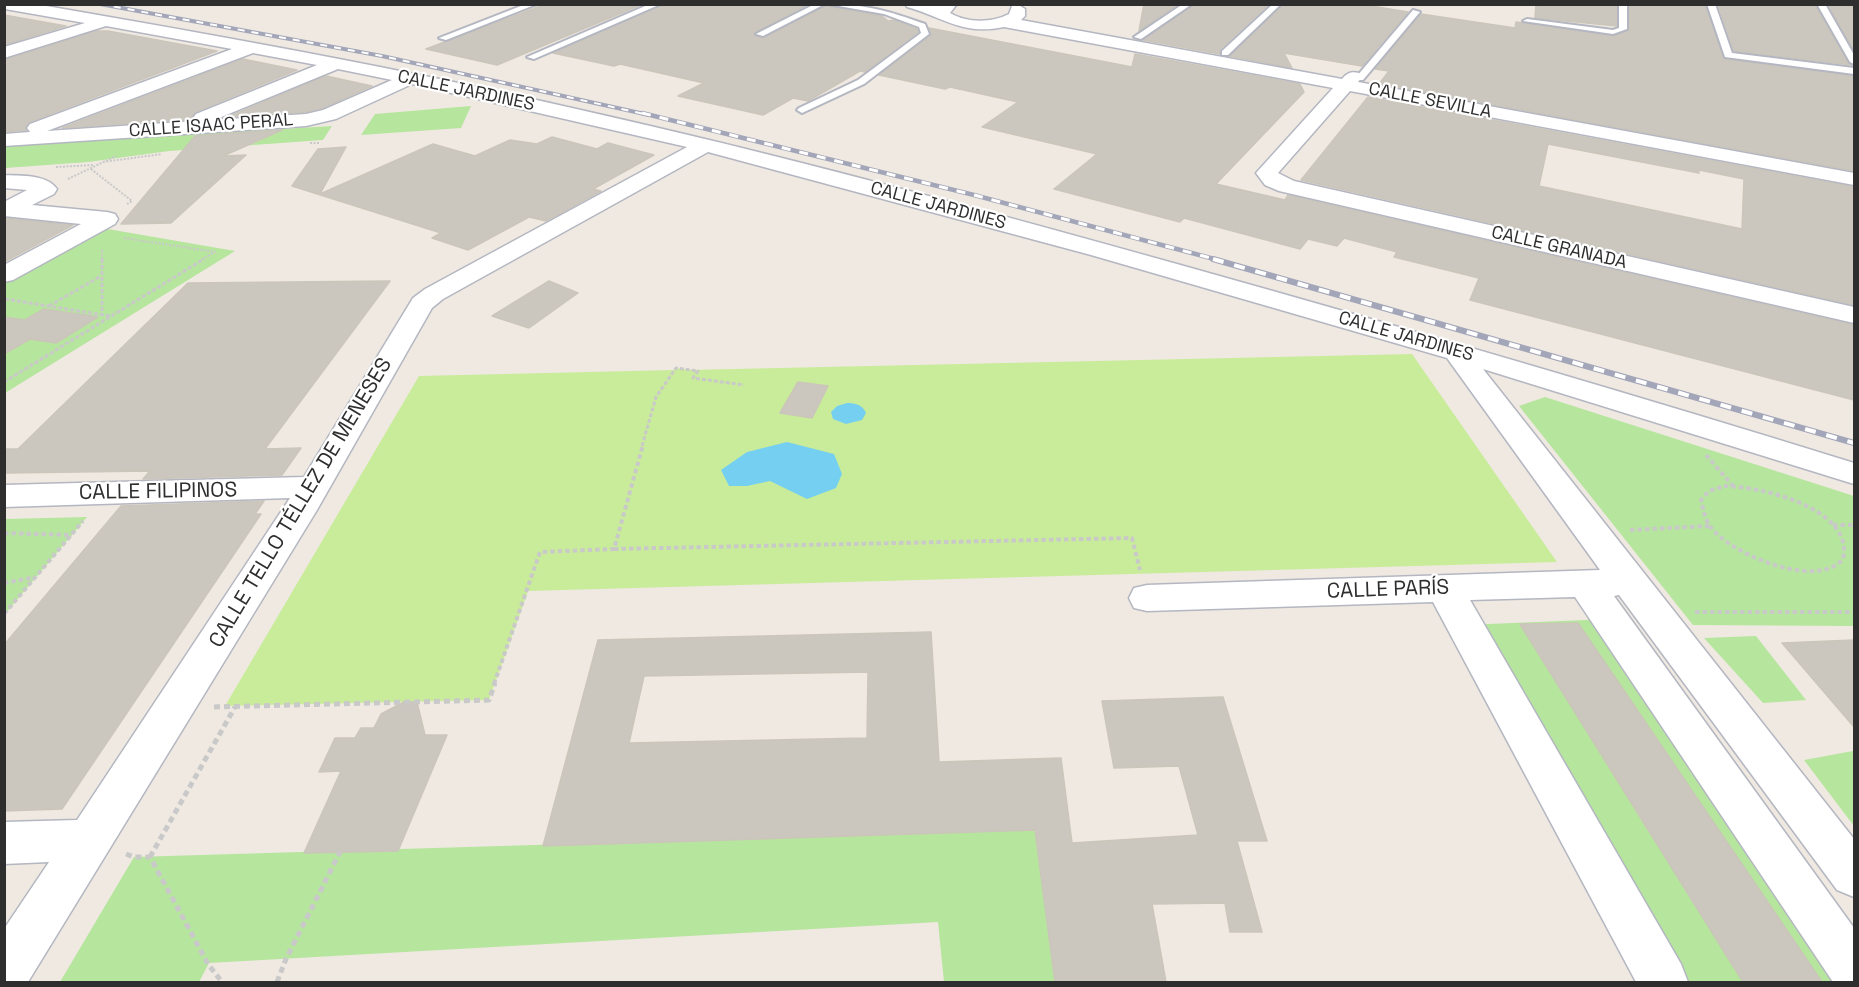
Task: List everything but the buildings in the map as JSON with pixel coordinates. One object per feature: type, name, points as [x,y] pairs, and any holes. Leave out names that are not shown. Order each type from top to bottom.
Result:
[{"type":"street","name":"CALLE JARDINES","points":[[4,4],[252,48],[496,96],[704,146],[987,219],[1457,353],[1854,474]]},
{"type":"street","points":[[912,4],[945,8],[946,18],[961,23],[987,24],[1010,14]]},
{"type":"street","name":"CALLE SEVILLA","points":[[1010,14],[1225,53],[1352,80],[1854,167]]},
{"type":"street","name":"CALLE SEVILLA","points":[[1010,14],[1854,179]]},
{"type":"street","points":[[4,53],[105,22]]},
{"type":"street","points":[[4,140],[252,48]]},
{"type":"street","points":[[177,129],[335,64]]},
{"type":"street","name":"CALLE ISAAC PERAL","points":[[4,140],[306,120],[329,115],[409,79]]},
{"type":"street","name":"CALLE GRANADA","points":[[1352,80],[1267,173],[1273,180],[1287,186],[1854,315]]},
{"type":"street","name":"CALLE TELLO TÉLLEZ DE MENESES","points":[[4,974],[175,708],[312,488],[422,304],[434,294],[704,146]]},
{"type":"street","points":[[4,182],[40,185],[46,189],[5,210]]},
{"type":"street","points":[[5,210],[107,219]]},
{"type":"street","points":[[4,275],[107,219]]},
{"type":"street","points":[[1457,353],[1490,400],[1629,582],[1853,871]]},
{"type":"street","points":[[1490,400],[1502,390],[1512,386],[1533,383],[1573,387]]},
{"type":"street","name":"CALLE FILIPINOS","points":[[4,496],[312,488]]},
{"type":"street","name":"CALLE PARÍS","points":[[1147,598],[1629,582]]},
{"type":"street","points":[[1585,583],[1854,970]]},
{"type":"street","points":[[1443,588],[1663,982]]},
{"type":"street","points":[[4,843],[90,840]]},
{"type":"lane","points":[[443,38],[534,4]]},
{"type":"lane","points":[[531,57],[658,4]]},
{"type":"lane","points":[[760,34],[822,4]]},
{"type":"lane","points":[[802,110],[861,82],[925,34],[922,26],[897,15],[830,4]]},
{"type":"lane","points":[[1138,37],[1189,4]]},
{"type":"lane","points":[[1225,53],[1278,4]]},
{"type":"lane","points":[[1527,21],[1613,32],[1623,29],[1623,4]]},
{"type":"lane","points":[[1711,4],[1728,55],[1854,71]]},
{"type":"lane","points":[[1821,4],[1854,62]]},
{"type":"lane","points":[[1352,80],[1416,12]]},
{"type":"path","points":[[308,144],[319,143]]},
{"type":"path","points":[[46,189],[124,153]]},
{"type":"path","points":[[104,162],[166,154]]},
{"type":"path","points":[[90,168],[132,201],[107,219]]},
{"type":"path","points":[[4,382],[215,252],[129,237],[119,239]]},
{"type":"path","points":[[102,247],[102,315]]},
{"type":"path","points":[[48,306],[102,276]]},
{"type":"path","points":[[4,299],[111,316]]},
{"type":"path","points":[[614,549],[656,397],[676,368],[698,371],[693,378],[744,385]]},
{"type":"path","points":[[1724,486],[1744,486],[1768,490],[1814,511],[1832,525],[1843,538],[1847,551],[1842,561],[1830,569],[1812,571],[1790,569],[1742,552],[1723,540],[1708,526],[1700,512],[1701,500],[1709,491],[1724,486]]},
{"type":"path","points":[[4,614],[107,493]]},
{"type":"path","points":[[1832,525],[1854,525]]},
{"type":"path","points":[[1591,531],[1708,526]]},
{"type":"path","points":[[4,532],[72,535]]},
{"type":"path","points":[[175,708],[489,700],[540,552],[1132,538],[1147,598]]},
{"type":"path","points":[[4,583],[37,577]]},
{"type":"path","points":[[1653,612],[1854,612]]},
{"type":"path","points":[[150,857],[236,706]]},
{"type":"path","points":[[90,840],[134,857],[150,857]]},
{"type":"path","points":[[277,982],[286,959],[340,852]]},
{"type":"path","points":[[150,857],[208,963],[222,982]]},
{"type":"green space","points":[[471,106],[461,128],[361,135],[375,114]]},
{"type":"green space","points":[[332,126],[323,140],[169,151],[88,162],[5,168],[5,146]]},
{"type":"green space","points":[[102,228],[235,251],[5,393],[5,281]]},
{"type":"green space","points":[[1412,354],[1557,562],[528,591],[489,700],[225,706],[419,376],[674,370],[676,368],[689,370]]},
{"type":"green space","points":[[1545,397],[1854,496],[1854,626],[1693,625],[1519,406]]},
{"type":"green space","points":[[87,517],[5,614],[5,519]]},
{"type":"green space","points":[[1610,619],[1854,970],[1854,982],[1663,982],[1464,625]]},
{"type":"green space","points":[[1756,636],[1806,700],[1763,703],[1704,638]]},
{"type":"green space","points":[[1853,751],[1854,753],[1854,826],[1804,760]]},
{"type":"green space","points":[[1035,830],[1055,982],[944,982],[938,922],[209,963],[199,982],[60,982],[134,857]]},
{"type":"water","points":[[847,403],[863,408],[866,413],[862,420],[846,424],[833,419],[831,412],[837,406]]},
{"type":"water","points":[[787,442],[834,454],[842,474],[836,488],[807,499],[770,481],[747,486],[729,486],[721,470],[747,452]]},
{"type":"railway","points":[[100,4],[382,56],[649,115]]},
{"type":"railway","points":[[642,113],[974,195],[1218,260]]},
{"type":"railway","points":[[1213,259],[1854,443]]}]
